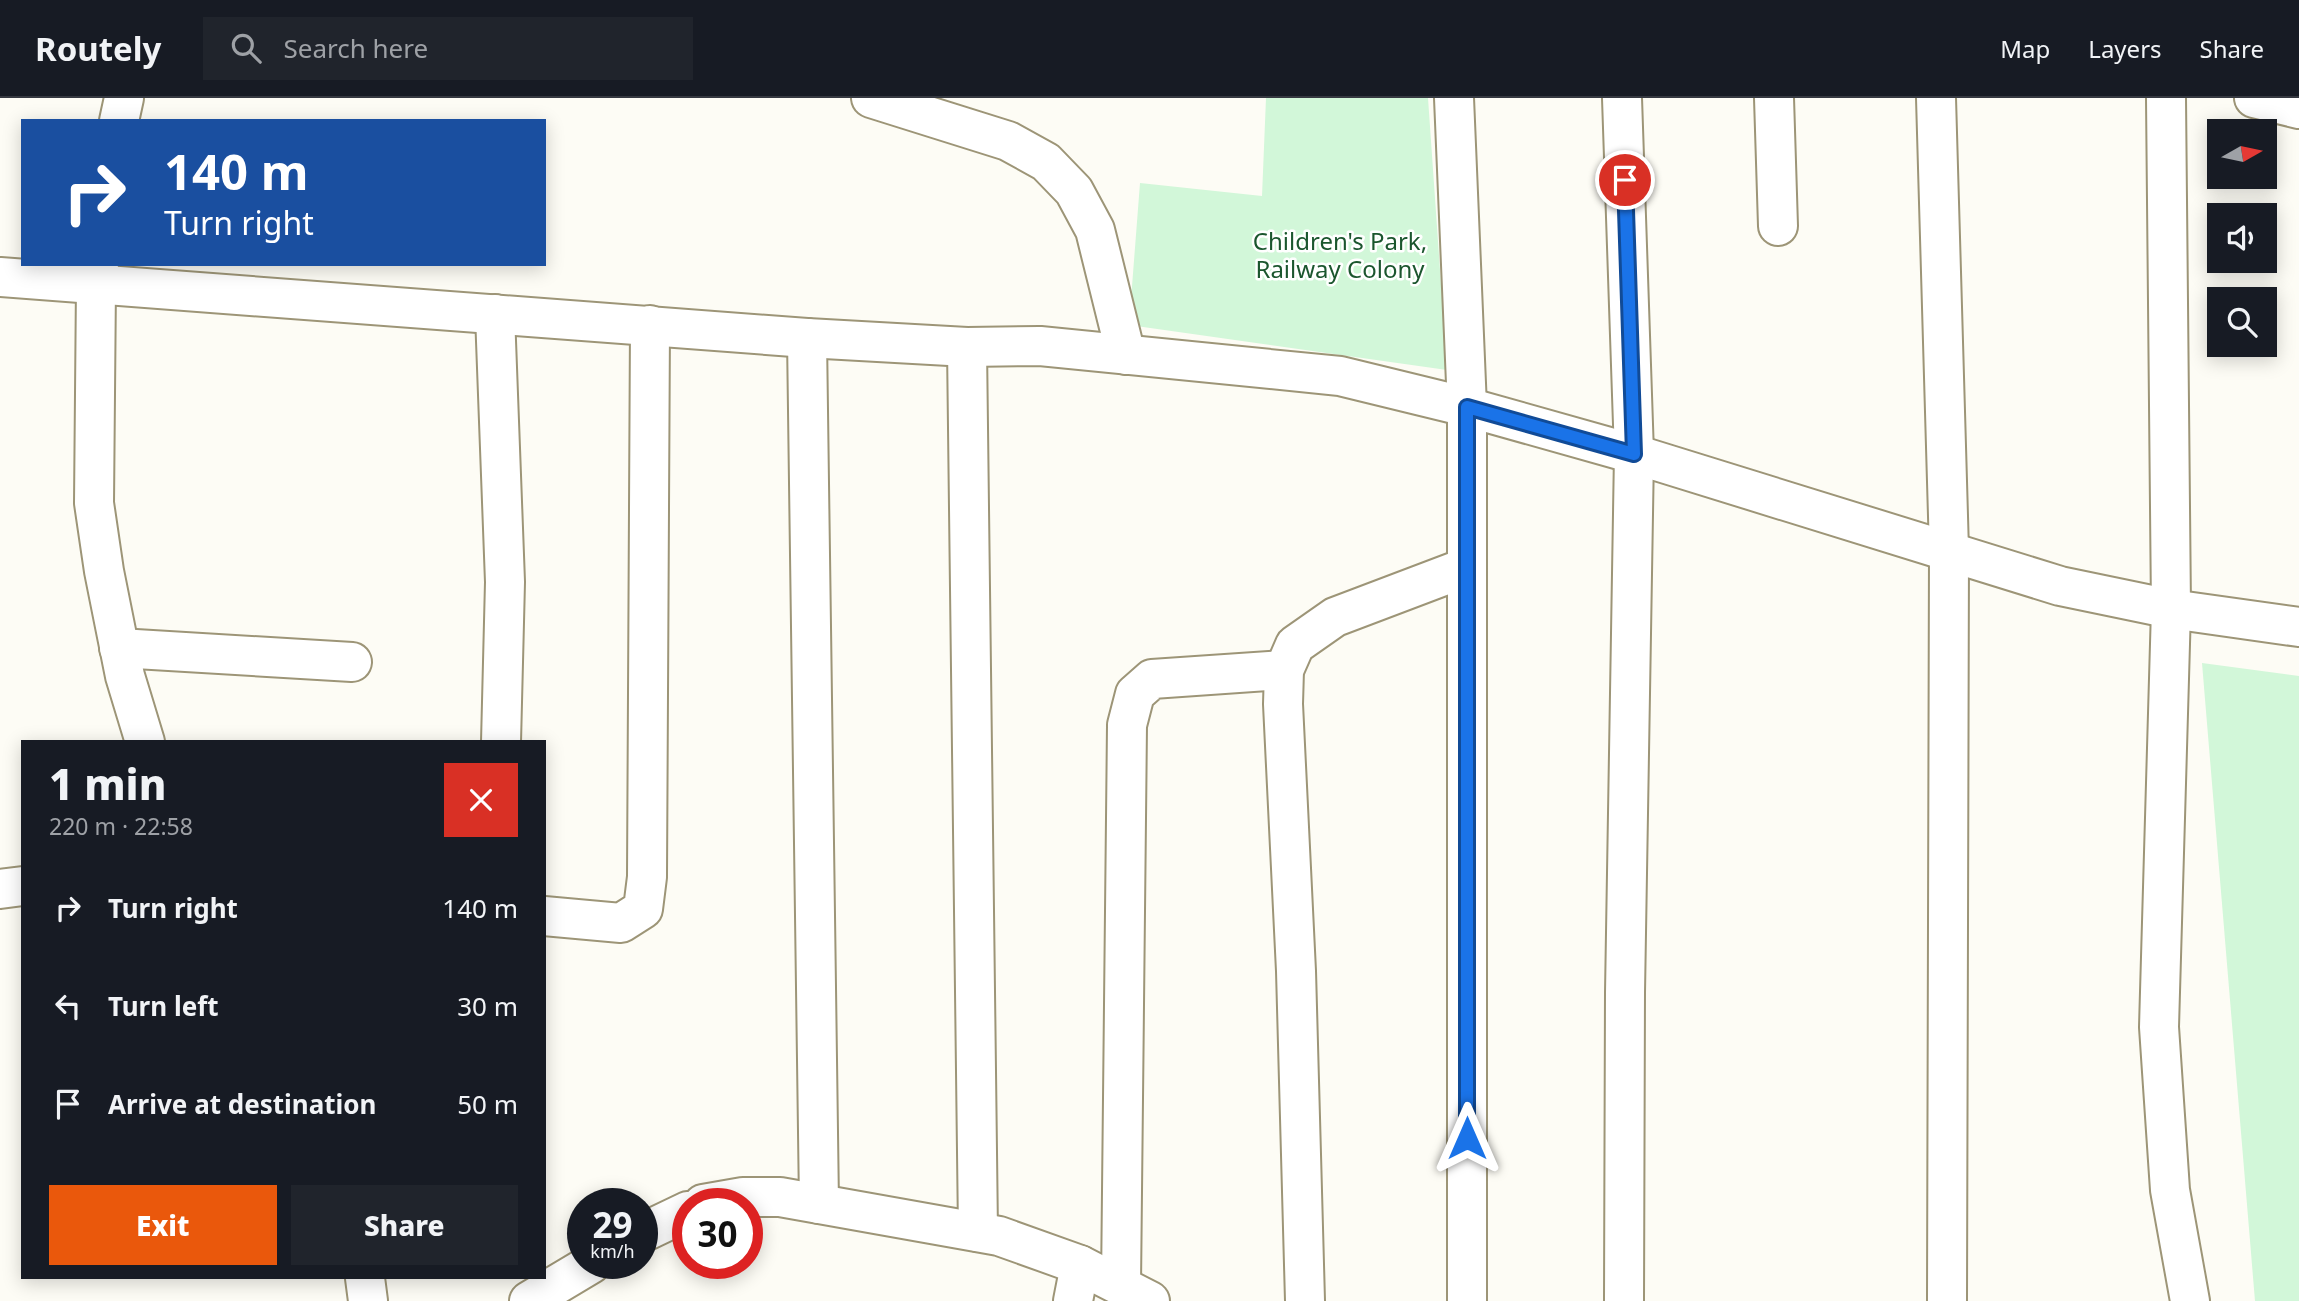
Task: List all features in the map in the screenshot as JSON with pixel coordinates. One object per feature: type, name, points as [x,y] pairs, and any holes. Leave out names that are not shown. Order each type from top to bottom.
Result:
[{"type":"street","points":[[119,119],[124,98]]},
{"type":"street","points":[[871,98],[1008,141],[1046,162],[1056,172],[1074,191],[1094,230],[1126,355]]},
{"type":"street","points":[[1454,98],[1467,407],[1467,1301]]},
{"type":"street","points":[[1622,98],[1634,454],[1625,993],[1624,1301]]},
{"type":"street","points":[[1774,98],[1778,226]]},
{"type":"street","points":[[1936,98],[1949,551],[1947,1301]]},
{"type":"street","points":[[2166,98],[2171,609],[2159,1027],[2171,1190],[2190,1301]]},
{"type":"street","points":[[2254,98],[2299,109]]},
{"type":"street","points":[[0,277],[98,274],[495,314],[807,338],[967,347],[1040,346],[1340,376],[1467,407],[1634,454],[2060,586],[2171,609],[2299,627]]},
{"type":"street","points":[[98,274],[94,503],[125,677],[144,740]]},
{"type":"street","points":[[495,314],[505,582],[501,740]]},
{"type":"street","points":[[546,916],[621,923],[643,909],[647,863],[650,325]]},
{"type":"street","points":[[807,338],[819,1204]]},
{"type":"street","points":[[967,347],[978,1232]]},
{"type":"street","points":[[1305,1301],[1296,984],[1283,704],[1284,670],[1295,645],[1335,617],[1467,567]]},
{"type":"street","points":[[120,648],[352,662]]},
{"type":"street","points":[[763,1197],[780,1197],[999,1236],[1077,1283],[1135,1293],[1128,725],[1135,694],[1152,679],[1284,670]]},
{"type":"street","points":[[0,889],[21,886]]},
{"type":"street","points":[[529,1301],[567,1278]]},
{"type":"street","points":[[365,1279],[368,1301]]},
{"type":"green space","name":"Children's Park, Railway Colony","points":[[1266,98],[1428,98],[1447,370],[1129,325],[1140,183],[1262,196]]},
{"type":"green space","points":[[2202,663],[2299,676],[2299,1301],[2255,1301]]},
{"type":"route","points":[[1467,1138],[1467,407],[1634,454],[1625,180]]}]
